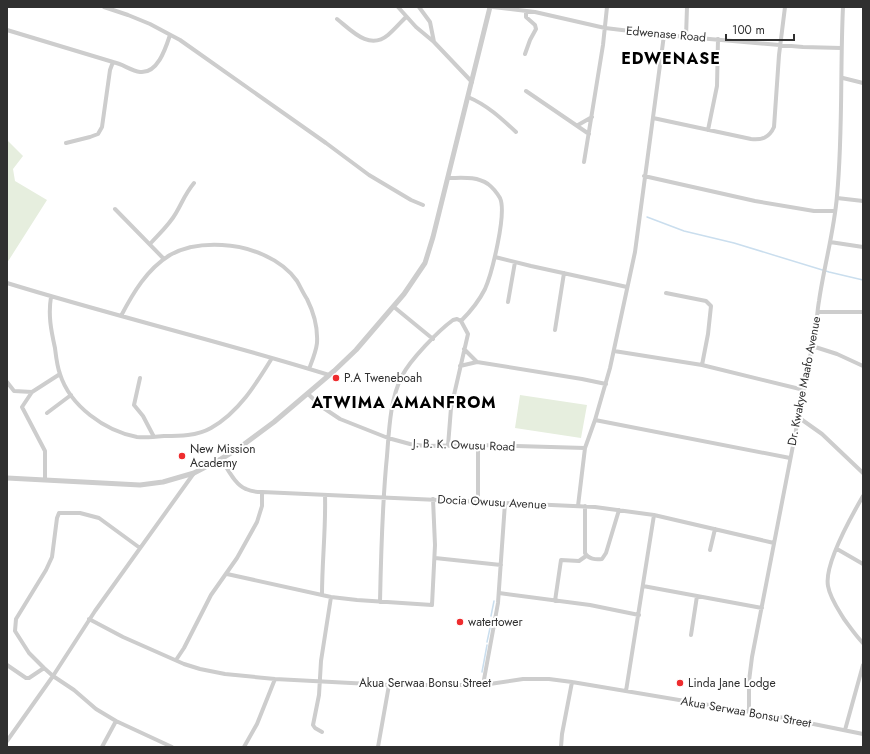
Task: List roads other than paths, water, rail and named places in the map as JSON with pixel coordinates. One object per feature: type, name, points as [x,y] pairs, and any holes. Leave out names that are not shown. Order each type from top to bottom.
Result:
[{"type":"street","points":[[104,7],[128,15],[170,34],[259,95],[369,175],[411,200],[423,205]]},
{"type":"street","points":[[398,7],[406,17],[434,42],[472,82]]},
{"type":"street","points":[[419,7],[430,22],[434,42]]},
{"type":"street","points":[[7,478],[146,484],[163,482],[194,473],[239,448],[267,427],[308,394],[356,350],[394,307],[425,263],[492,7]]},
{"type":"street","name":"Edwenase Road","points":[[492,7],[526,11],[605,28],[664,35],[780,45],[841,48]]},
{"type":"street","points":[[540,14],[541,7]]},
{"type":"street","points":[[584,162],[590,134],[607,7]]},
{"type":"street","points":[[686,37],[687,7]]},
{"type":"street","points":[[653,118],[751,139],[763,139],[768,136],[774,127],[780,45],[785,7]]},
{"type":"street","name":"Dr. Kwakye Maafo Avenue","points":[[749,712],[750,665],[804,390],[837,198],[841,141],[841,48],[843,7]]},
{"type":"street","points":[[525,54],[536,29],[535,25],[526,17],[526,11]]},
{"type":"street","points":[[337,19],[362,40],[370,41],[383,39],[406,17]]},
{"type":"street","points":[[7,30],[119,63],[139,72],[148,71],[162,58],[170,34]]},
{"type":"street","points":[[578,506],[585,448],[606,384],[636,246],[644,176],[664,35]]},
{"type":"street","points":[[708,130],[717,86],[718,39]]},
{"type":"street","points":[[66,143],[90,138],[98,134],[102,127],[110,70],[113,62]]},
{"type":"street","points":[[842,78],[863,83]]},
{"type":"street","points":[[526,91],[590,134]]},
{"type":"street","points":[[468,97],[492,111],[516,132]]},
{"type":"street","points":[[578,125],[592,117]]},
{"type":"street","points":[[644,176],[755,201],[814,211],[835,211]]},
{"type":"street","points":[[448,178],[469,178],[478,180],[488,184],[500,198],[500,218],[495,257],[485,288],[478,302],[461,321]]},
{"type":"street","points":[[150,244],[170,222],[185,194],[194,183]]},
{"type":"street","points":[[837,198],[863,201]]},
{"type":"street","points":[[115,209],[164,259]]},
{"type":"street","points":[[830,242],[863,247]]},
{"type":"street","points":[[121,316],[143,280],[153,268],[164,259],[182,249],[207,244],[228,245],[249,249],[281,266],[296,281],[314,316],[317,342],[309,369]]},
{"type":"street","points":[[495,257],[627,287]]},
{"type":"street","points":[[508,302],[515,262]]},
{"type":"street","points":[[555,330],[564,273]]},
{"type":"street","points":[[7,283],[51,297],[329,375]]},
{"type":"street","points":[[666,293],[706,301],[711,306],[708,334],[702,365]]},
{"type":"street","points":[[51,297],[49,307],[50,321],[60,374],[71,394],[85,412],[101,422],[130,435],[138,437],[154,437],[195,434],[206,430],[217,424],[244,400],[272,358]]},
{"type":"street","points":[[394,307],[433,339]]},
{"type":"street","points":[[818,312],[863,312]]},
{"type":"street","points":[[380,602],[383,498],[392,409],[401,377],[410,364],[433,339],[453,320],[457,319],[461,321],[468,333],[451,408],[448,446]]},
{"type":"street","points":[[812,346],[837,354],[863,366]]},
{"type":"street","points":[[464,350],[477,362]]},
{"type":"street","points":[[614,351],[702,365],[804,390]]},
{"type":"street","points":[[460,366],[477,362],[606,384]]},
{"type":"street","points":[[45,479],[45,451],[22,409],[32,392],[60,374]]},
{"type":"street","points":[[140,378],[134,404],[143,416],[154,437]]},
{"type":"street","points":[[7,382],[14,391],[32,392]]},
{"type":"street","points":[[47,413],[71,394]]},
{"type":"street","name":"J. B. K. Owusu Road","points":[[308,394],[322,407],[340,419],[388,438],[417,445],[585,448]]},
{"type":"street","points":[[798,416],[822,434],[863,473]]},
{"type":"street","points":[[595,420],[790,458]]},
{"type":"street","points":[[478,446],[478,502]]},
{"type":"street","name":"Docia Owusu Avenue","points":[[221,459],[241,487],[248,490],[383,498],[585,506],[654,515],[774,543]]},
{"type":"street","points":[[7,741],[53,676],[90,619],[194,473]]},
{"type":"street","points":[[176,660],[184,648],[211,594],[227,574],[244,547],[261,515],[262,492]]},
{"type":"street","points":[[322,595],[325,520],[324,495]]},
{"type":"street","points":[[863,496],[851,517],[837,549],[827,578],[830,592],[840,613],[863,643]]},
{"type":"street","points":[[227,574],[331,597],[432,605],[434,604],[435,558],[433,499]]},
{"type":"street","points":[[483,685],[499,593],[505,503]]},
{"type":"street","points":[[585,506],[584,550],[586,556]]},
{"type":"street","points":[[586,556],[599,559],[604,556],[619,510]]},
{"type":"street","points":[[140,548],[99,518],[80,513],[59,513],[52,557],[15,623],[15,631],[29,652],[44,668],[74,690],[96,709],[116,721],[172,747]]},
{"type":"street","points":[[626,691],[654,515]]},
{"type":"street","points":[[710,550],[715,529]]},
{"type":"street","points":[[837,549],[863,564]]},
{"type":"street","points":[[556,601],[560,562],[562,560],[581,560],[586,556]]},
{"type":"street","points":[[435,558],[501,565]]},
{"type":"street","points":[[643,586],[762,608]]},
{"type":"street","points":[[499,593],[590,605],[639,615]]},
{"type":"street","points":[[691,635],[697,596]]},
{"type":"street","points":[[322,732],[315,728],[314,725],[319,695],[321,661],[331,597]]},
{"type":"street","name":"Akua Serwaa Bonsu Street","points":[[90,619],[123,637],[176,660],[212,671],[275,679],[389,685],[483,685],[523,680],[549,679],[749,712],[863,734]]},
{"type":"street","points":[[7,665],[26,678],[44,668]]},
{"type":"street","points":[[845,730],[863,665]]},
{"type":"street","points":[[244,747],[257,724],[275,679]]},
{"type":"street","points":[[561,747],[572,682]]},
{"type":"street","points":[[378,747],[389,685]]},
{"type":"street","points":[[102,747],[116,721]]},
{"type":"waterway","points":[[647,217],[684,231],[734,243],[829,272],[863,280]]},
{"type":"waterway","points":[[491,616],[494,601]]},
{"type":"waterway","points":[[487,642],[490,628]]},
{"type":"waterway","points":[[482,672],[487,645]]},
{"type":"place","name":"P.A Tweneboah","points":[[336,378]]},
{"type":"place","name":"New Mission Academy","points":[[182,456]]},
{"type":"place","name":"watertower","points":[[460,622]]},
{"type":"place","name":"Linda Jane Lodge","points":[[680,683]]},
{"type":"district","name":"EDWENASE","points":[[671,58]]},
{"type":"district","name":"ATWIMA AMANFROM","points":[[404,402]]}]
